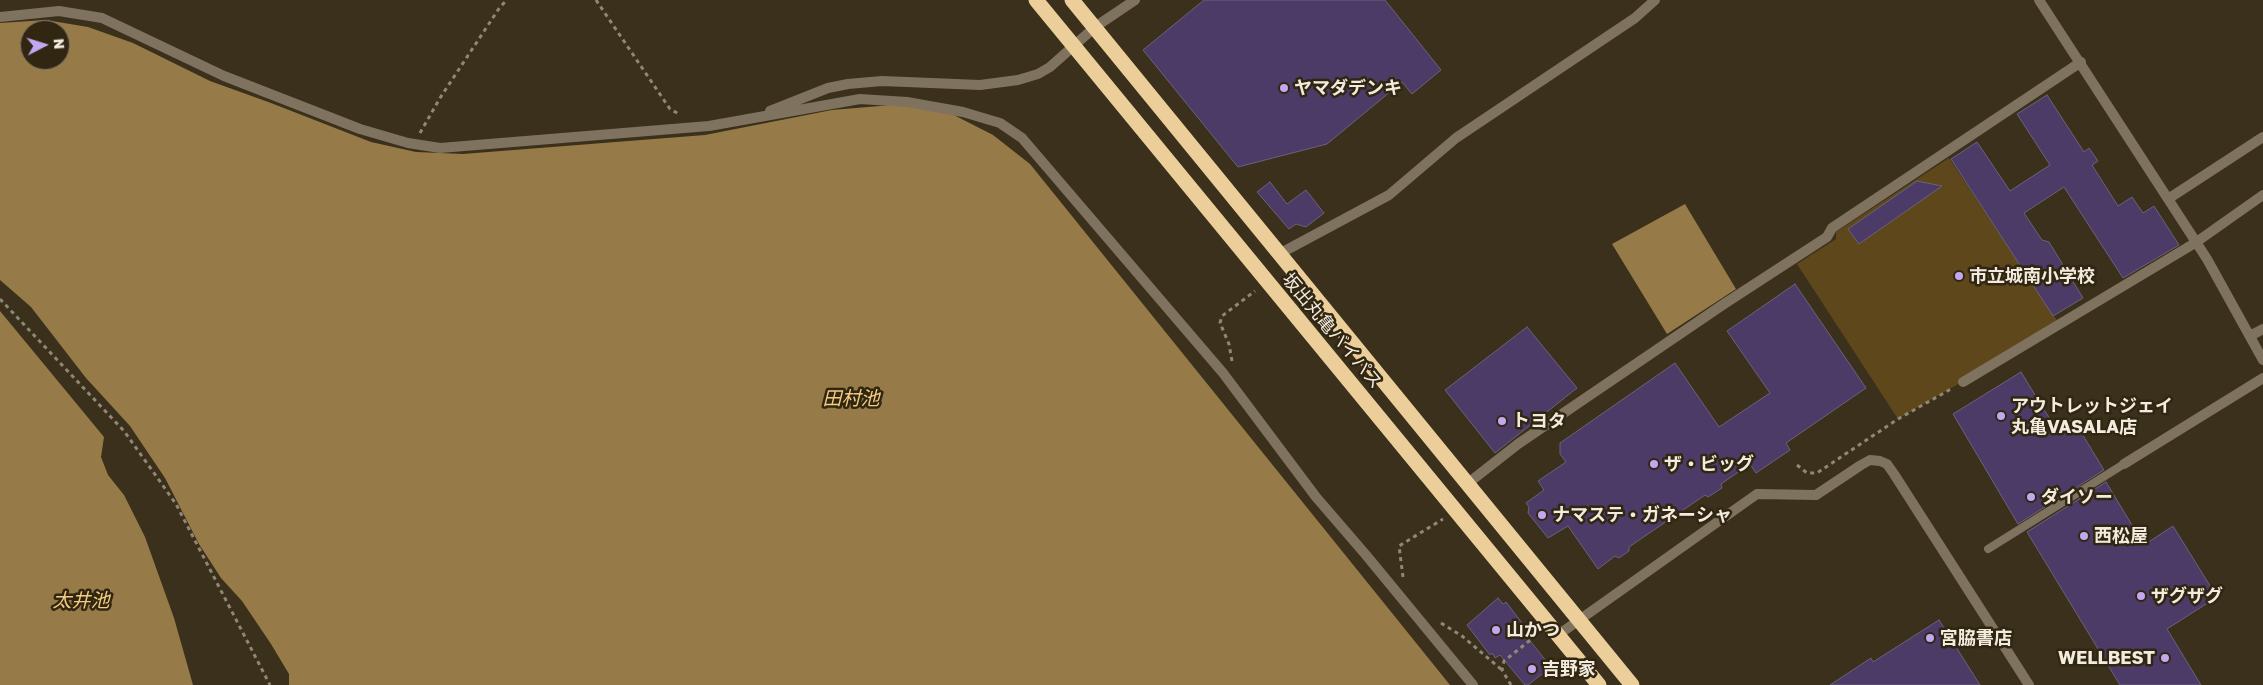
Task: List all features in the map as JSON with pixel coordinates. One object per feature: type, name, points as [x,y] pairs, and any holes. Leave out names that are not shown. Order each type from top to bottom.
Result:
[{"type":"highway","name":"坂出丸亀バイパス","points":[[1036,0],[1599,685]]},
{"type":"highway","name":"坂出丸亀バイパス","points":[[1072,0],[1632,685]]},
{"type":"street","points":[[766,116],[767,113],[782,105],[828,88],[848,84],[891,81],[980,85],[1018,80],[1038,74],[1050,67],[1094,28],[1135,0]]},
{"type":"street","points":[[1280,254],[1388,195],[1456,138],[1635,18],[1655,0]]},
{"type":"street","points":[[2039,0],[2207,259],[2263,360]]},
{"type":"street","points":[[0,17],[59,12],[102,18],[224,76],[360,129],[440,148],[709,126],[860,99],[907,102],[963,112],[1000,123],[1022,138],[1227,379],[1316,497],[1473,685]]},
{"type":"street","points":[[1468,484],[1518,444],[1724,304],[1827,237],[1832,228],[2081,62]]},
{"type":"street","points":[[2168,199],[2263,137]]},
{"type":"street","points":[[1963,382],[2195,243],[2263,195]]},
{"type":"street","points":[[2250,336],[2263,329]]},
{"type":"street","points":[[2124,464],[2263,378]]},
{"type":"street","points":[[1554,630],[1578,619],[1757,494],[1816,495],[1870,460],[1880,461],[1887,464],[1894,474],[2029,685]]},
{"type":"lane","points":[[1988,549],[2124,464]]},
{"type":"path","points":[[418,144],[421,130],[435,106],[500,7],[507,0]]},
{"type":"path","points":[[596,0],[670,109],[684,117]]},
{"type":"path","points":[[1227,379],[1231,373],[1232,361],[1229,344],[1220,323],[1222,316],[1267,282]]},
{"type":"path","points":[[0,299],[124,431],[176,504],[270,685]]},
{"type":"path","points":[[1797,465],[1807,473],[1817,473],[1898,419],[1963,382]]},
{"type":"path","points":[[1402,599],[1405,596],[1399,546],[1435,523],[1457,512]]},
{"type":"path","points":[[1417,617],[1420,616],[1439,622],[1462,636],[1502,670],[1511,685]]},
{"type":"path","points":[[1502,670],[1504,661],[1554,630]]},
{"type":"shaded area","points":[[1949,158],[2060,325],[1898,419],[1797,264],[1836,239],[1836,232]]},
{"type":"water","name":"田村池","points":[[20,22],[20,70],[70,70],[70,24],[88,27],[133,43],[210,81],[371,142],[416,152],[463,154],[705,135],[832,110],[892,105],[946,111],[993,135],[1030,164],[1450,685],[289,685],[289,674],[271,644],[242,601],[221,578],[199,544],[165,478],[130,426],[86,378],[31,307],[0,280],[0,23]]},
{"type":"water","points":[[1685,204],[1736,289],[1667,334],[1612,244]]},
{"type":"water","name":"太井池","points":[[0,311],[104,437],[101,457],[108,475],[124,495],[145,537],[174,618],[193,685],[0,685]]},
{"type":"building","name":"ヤマダデンキ","points":[[1204,0],[1385,0],[1441,70],[1412,94],[1402,82],[1327,144],[1238,167],[1143,50]]},
{"type":"building","points":[[2047,95],[2084,152],[2089,148],[2098,161],[2092,165],[2118,206],[2132,197],[2143,213],[2154,206],[2179,245],[2123,278],[2064,187],[2024,213],[2042,240],[2049,242],[2083,298],[2053,316],[1951,159],[1977,142],[2010,191],[2050,165],[2017,114]]},
{"type":"building","points":[[1917,181],[1942,186],[1859,244],[1848,229]]},
{"type":"building","points":[[1270,182],[1287,204],[1306,190],[1324,213],[1306,227],[1296,224],[1289,229],[1257,192]]},
{"type":"building","points":[[1795,284],[1866,388],[1786,443],[1790,450],[1756,473],[1750,464],[1721,484],[1722,488],[1708,497],[1705,495],[1629,547],[1629,551],[1619,558],[1615,556],[1598,569],[1568,526],[1548,538],[1528,513],[1529,507],[1526,503],[1544,490],[1538,481],[1566,462],[1560,454],[1560,443],[1675,363],[1719,427],[1770,393],[1727,331]]},
{"type":"building","name":"トヨタ","points":[[1527,327],[1577,388],[1495,453],[1445,390]]},
{"type":"building","points":[[2021,372],[2056,429],[2073,419],[2104,470],[2018,524],[1953,414]]},
{"type":"building","points":[[2106,482],[2144,545],[2173,526],[2217,597],[2167,629],[2201,685],[2120,685],[2027,532]]},
{"type":"building","points":[[1498,598],[1503,604],[1506,602],[1522,623],[1518,626],[1551,667],[1528,685],[1525,685],[1500,655],[1495,658],[1492,653],[1490,655],[1467,625]]},
{"type":"building","name":"宮脇書店","points":[[1939,620],[1980,685],[1830,685],[1871,658],[1873,662]]},
{"type":"place","name":"ヤマダデンキ","points":[[1284,88]]},
{"type":"place","name":"市立城南小学校","points":[[1959,276]]},
{"type":"place","name":"アウトレットジェイ 丸亀VASALA店","points":[[2001,416]]},
{"type":"place","name":"トヨタ","points":[[1502,421]]},
{"type":"place","name":"ザ・ビッグ","points":[[1654,464]]},
{"type":"place","name":"ダイソー","points":[[2031,497]]},
{"type":"place","name":"ナマステ・ガネーシャ","points":[[1542,515]]},
{"type":"place","name":"西松屋","points":[[2084,536]]},
{"type":"place","name":"ザグザグ","points":[[2141,596]]},
{"type":"place","name":"山かつ","points":[[1496,630]]},
{"type":"place","name":"宮脇書店","points":[[1930,638]]},
{"type":"place","name":"WELLBEST","points":[[2165,658]]},
{"type":"place","name":"吉野家","points":[[1532,669]]}]
